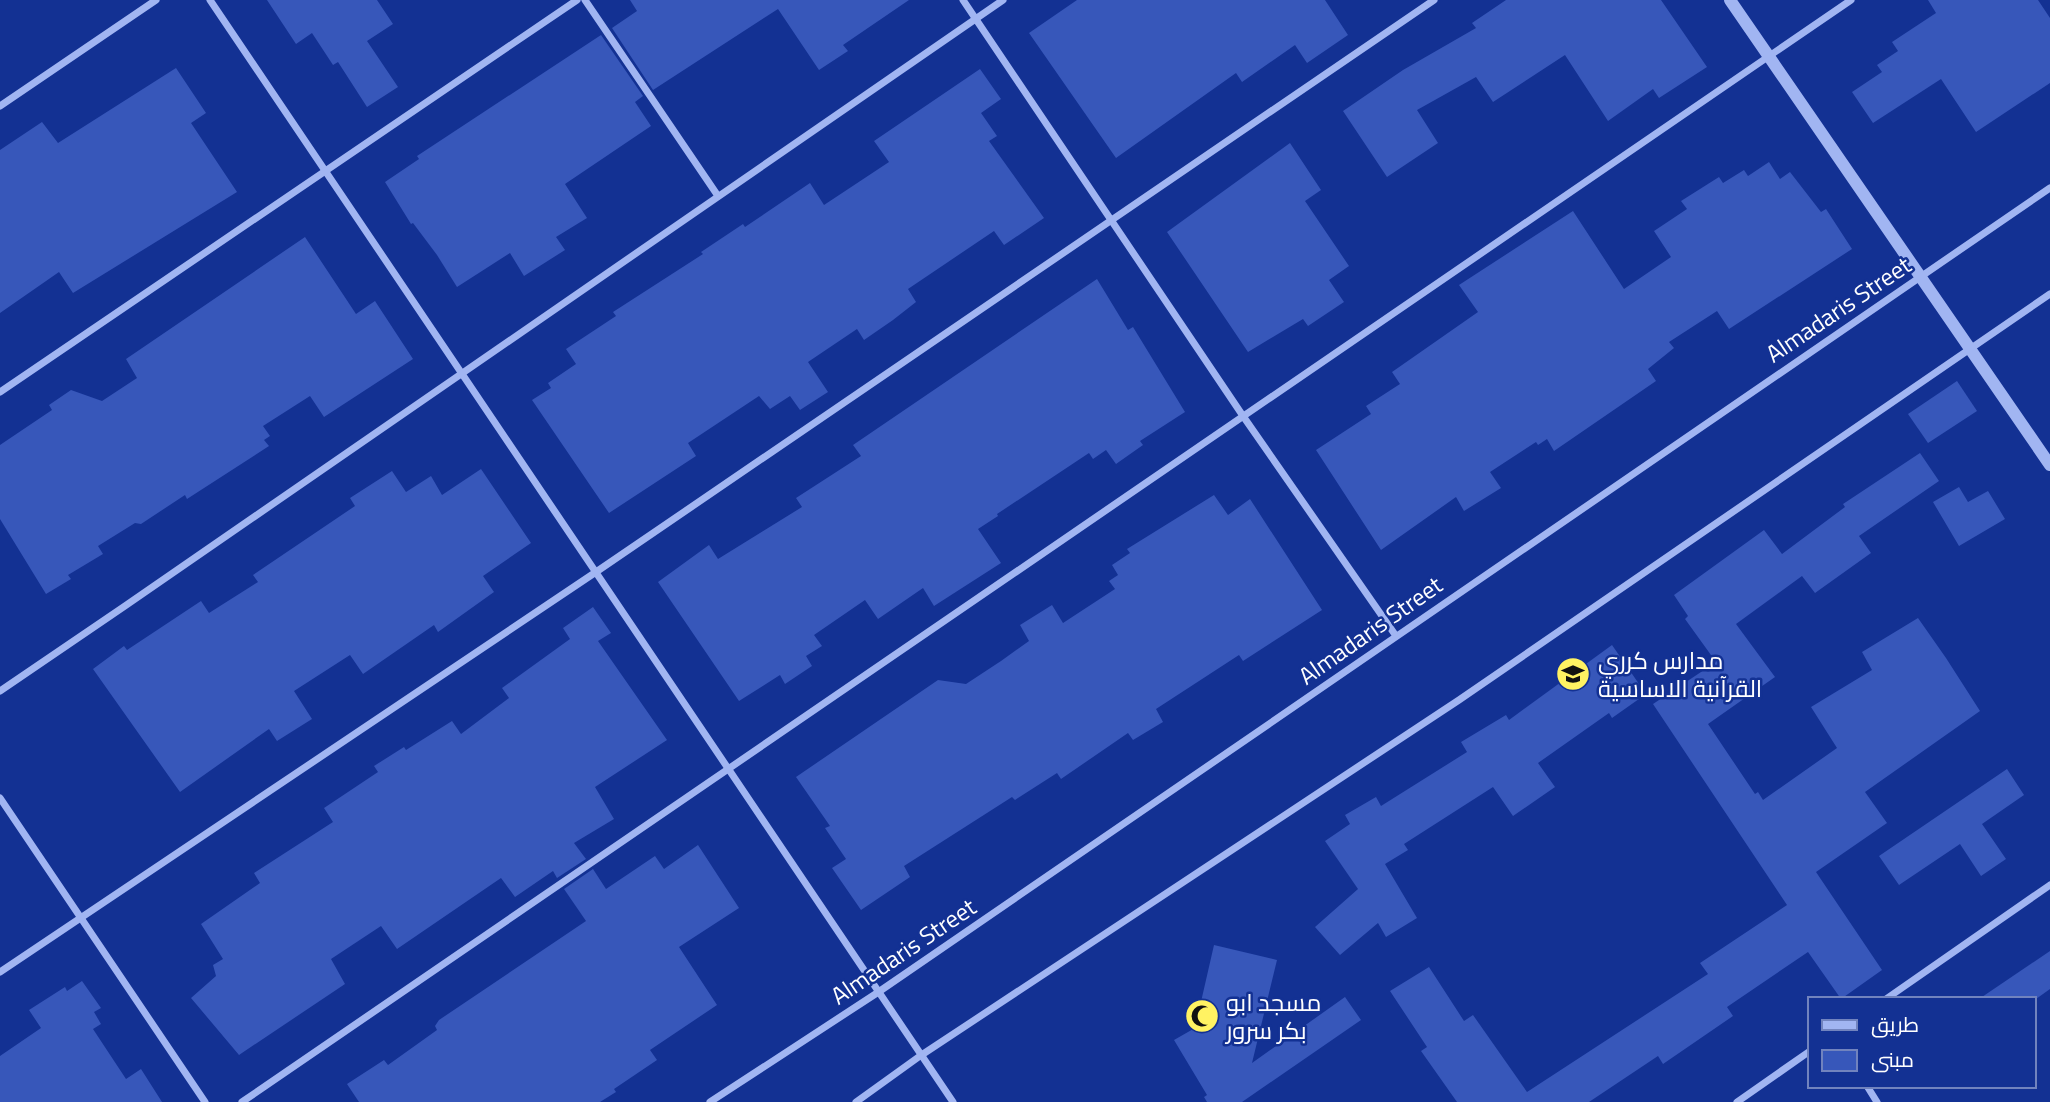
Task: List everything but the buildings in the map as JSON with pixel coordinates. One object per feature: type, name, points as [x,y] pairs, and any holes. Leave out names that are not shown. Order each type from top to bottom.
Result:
[{"type":"street","points":[[0,106],[156,0]]},
{"type":"street","points":[[210,0],[953,1102]]},
{"type":"street","points":[[0,392],[577,0]]},
{"type":"street","points":[[586,0],[718,195]]},
{"type":"street","points":[[963,0],[1243,416],[1396,636]]},
{"type":"street","points":[[0,691],[464,376],[718,195],[1003,0]]},
{"type":"street","points":[[0,972],[596,572],[1109,219],[1434,0]]},
{"type":"street","points":[[1730,0],[2050,465]]},
{"type":"street","points":[[242,1102],[727,767],[1851,0]]},
{"type":"street","name":"Almadaris Street","points":[[710,1102],[877,993],[2050,188]]},
{"type":"street","points":[[856,1102],[920,1056],[1459,700],[2050,294]]},
{"type":"street","points":[[0,798],[205,1102]]},
{"type":"street","points":[[1889,997],[2050,885]]},
{"type":"street","points":[[1737,1102],[1808,1052]]},
{"type":"place","name":"مدارس كرري القرآنية الاساسية","points":[[1573,674]]},
{"type":"place","name":"مسجد ابو بكر سرور","points":[[1202,1016]]}]
